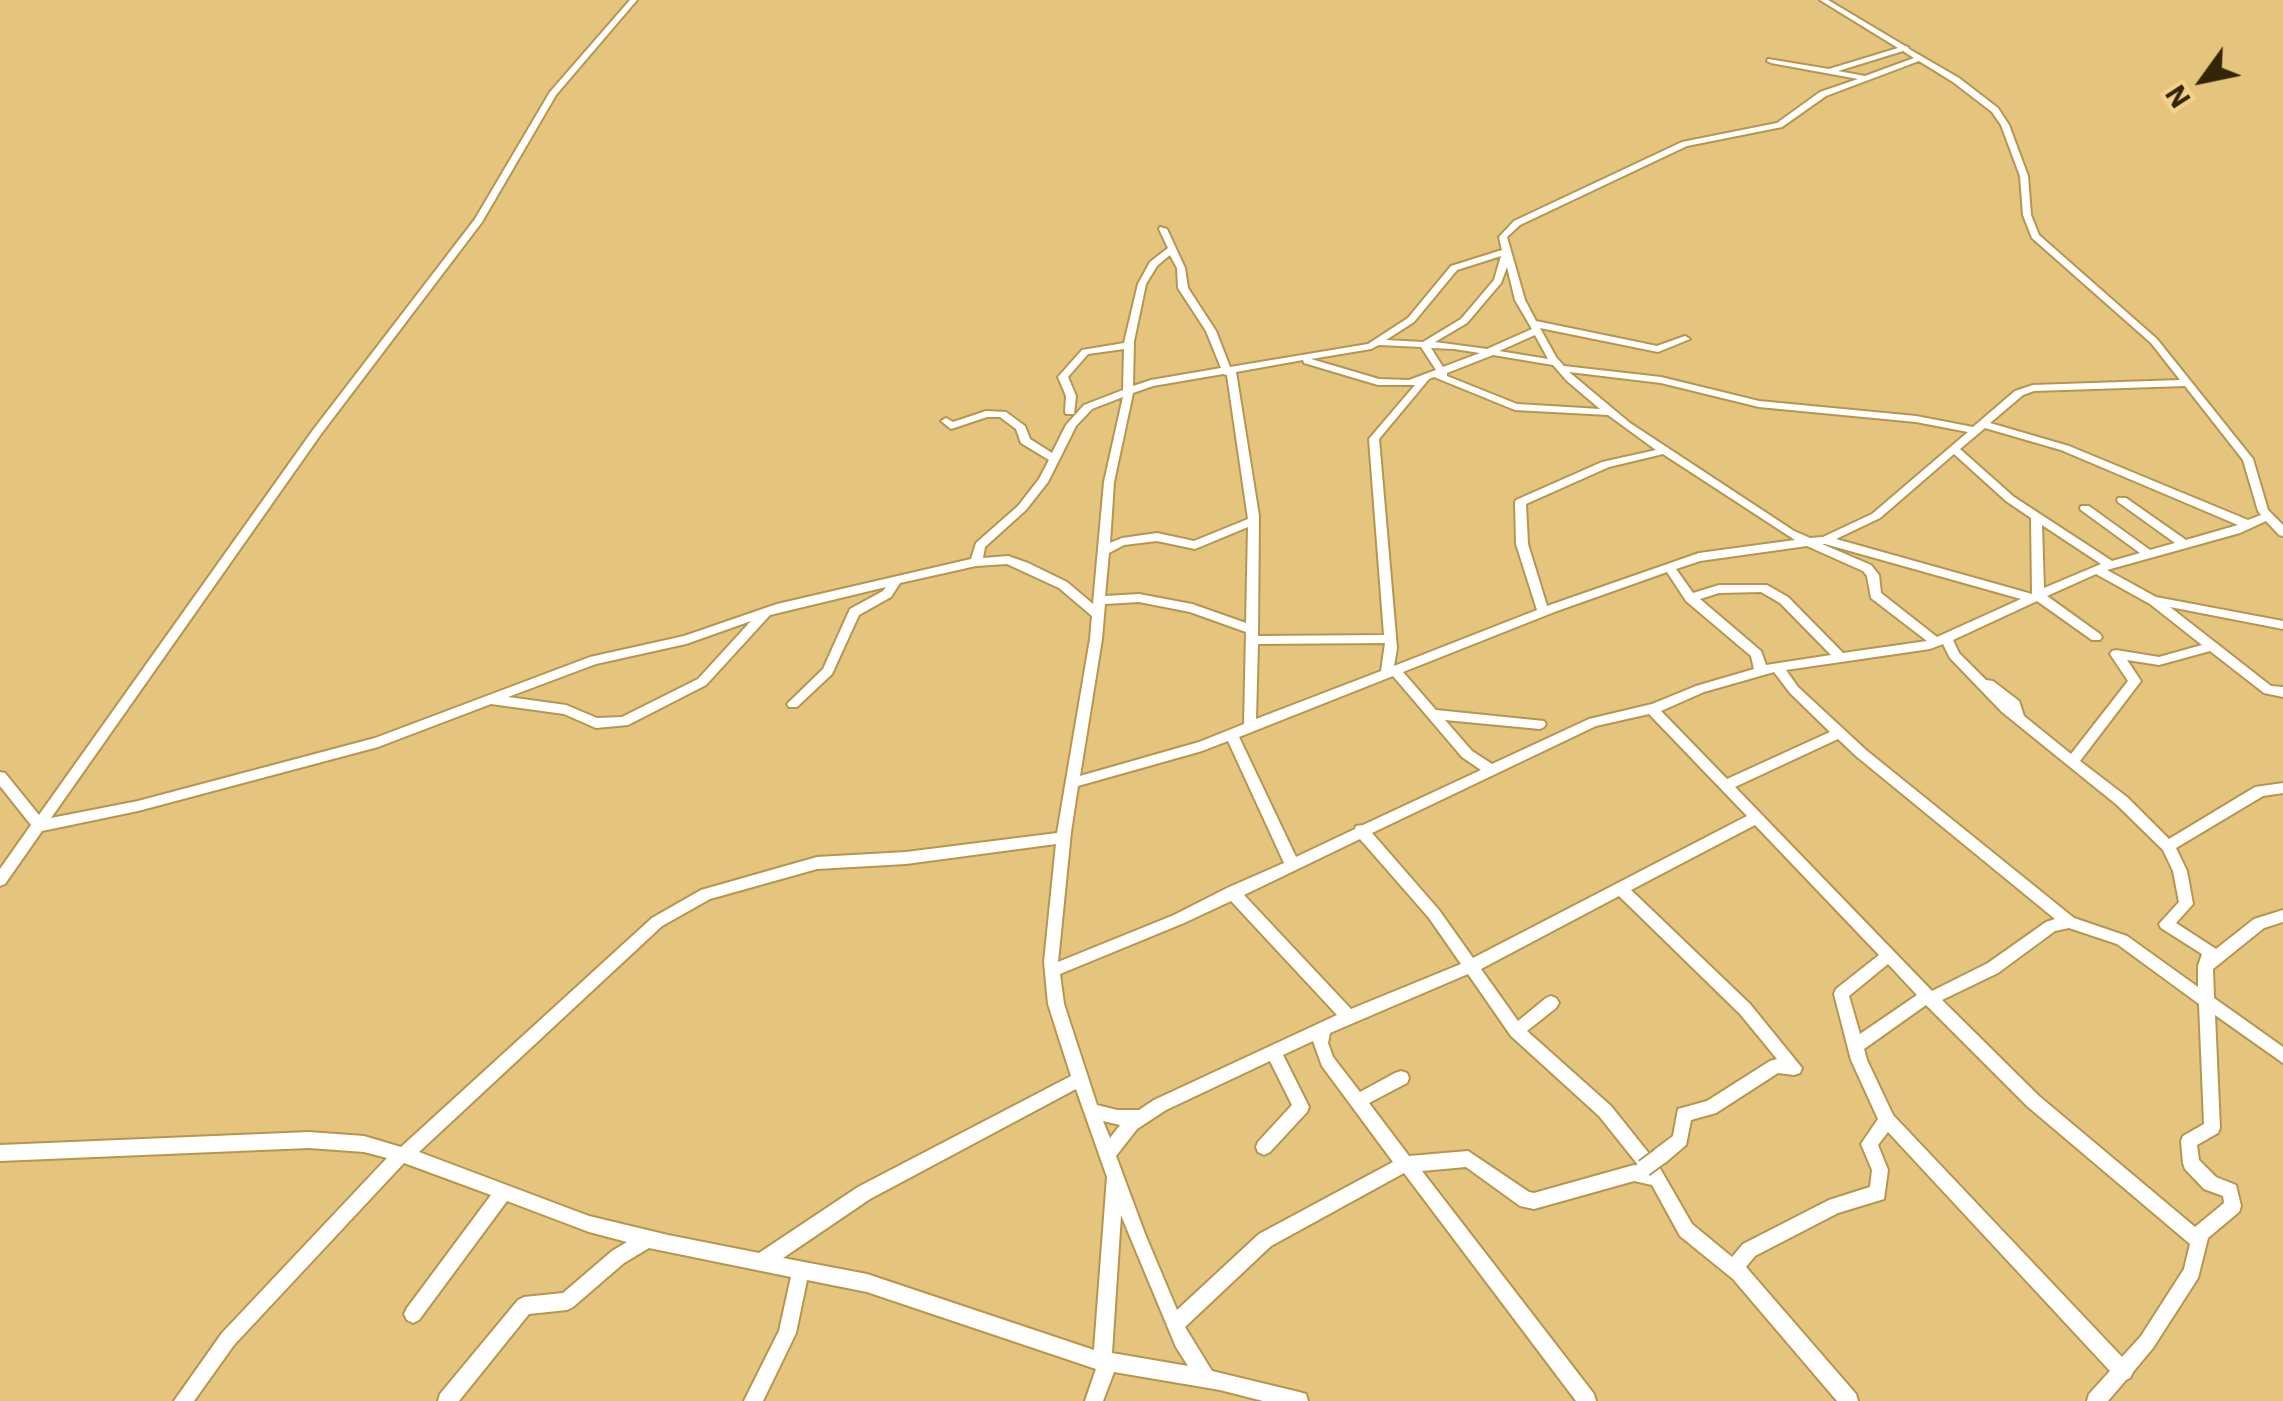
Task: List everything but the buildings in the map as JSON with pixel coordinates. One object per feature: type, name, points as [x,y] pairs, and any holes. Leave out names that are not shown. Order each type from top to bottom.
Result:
[{"type":"street","points":[[0,880],[309,443],[479,220],[553,94],[634,0]]},
{"type":"street","points":[[1823,0],[1906,48],[1995,110],[2005,125],[2024,177],[2027,215],[2034,236],[2132,318],[2248,459],[2268,516],[2283,532]]},
{"type":"street","points":[[1830,70],[1906,48]]},
{"type":"street","points":[[1921,58],[1823,94],[1790,121],[1686,144],[1523,219],[1504,233],[1534,327],[1558,365],[1611,412],[1664,451],[1808,542],[1872,571],[1875,595],[1941,640],[2018,718],[2168,846],[2180,871],[2186,904],[2166,924],[2210,952],[2204,966],[2212,1128],[2189,1140],[2192,1162],[2210,1183],[2230,1191],[2233,1206],[2201,1233],[2192,1272],[2124,1372],[2100,1400]]},
{"type":"street","points":[[1771,61],[1864,78]]},
{"type":"street","points":[[1164,229],[1181,268],[1183,288],[1211,332],[1229,372],[1253,521],[1250,728]]},
{"type":"street","points":[[1171,250],[1153,264],[1142,284],[1129,344],[1125,425],[1109,482],[1100,608],[1052,922],[1052,971],[1056,1004],[1080,1079],[1175,1324],[1207,1379]]},
{"type":"street","points":[[1380,342],[1411,320],[1447,274],[1507,251]]},
{"type":"street","points":[[1424,345],[1464,321],[1498,281],[1507,251]]},
{"type":"street","points":[[1305,360],[1378,382],[1424,380],[1488,353],[1534,327],[1658,349],[1686,339]]},
{"type":"street","points":[[976,562],[975,552],[1022,508],[1079,414],[1128,389],[1305,360],[1380,342],[1488,353],[1661,380],[1759,404],[1978,427],[2050,442],[2249,525]]},
{"type":"street","points":[[1070,412],[1071,396],[1063,377],[1085,352],[1129,344]]},
{"type":"street","points":[[1424,345],[1440,375],[1515,407],[1611,412]]},
{"type":"street","points":[[1424,380],[1374,439],[1391,672],[1468,754],[1491,770]]},
{"type":"street","points":[[1072,784],[1232,736],[1542,612],[1669,567],[1726,551],[1825,540],[1876,516],[2019,393],[2033,388],[2186,383]]},
{"type":"street","points":[[946,421],[951,426],[986,414],[1002,414],[1021,428],[1025,441],[1055,459]]},
{"type":"street","points":[[1954,448],[1978,474],[2036,518],[2111,564]]},
{"type":"street","points":[[1542,612],[1522,544],[1520,502],[1606,464],[1664,451]]},
{"type":"street","points":[[2122,500],[2184,544]]},
{"type":"street","points":[[2085,508],[2146,552]]},
{"type":"street","points":[[1052,971],[1179,919],[1593,722],[1652,709],[1700,688],[1777,667],[1838,655],[1882,653],[1941,640],[2096,569],[2249,525],[2268,516]]},
{"type":"street","points":[[2035,597],[2036,518]]},
{"type":"street","points":[[1105,550],[1122,542],[1157,537],[1195,544],[1253,521]]},
{"type":"street","points":[[1825,540],[2035,597],[2096,637]]},
{"type":"street","points":[[40,826],[326,758],[594,660],[686,640],[770,610],[976,562],[1008,560],[1100,608],[1139,598],[1192,608],[1252,635],[1390,639]]},
{"type":"street","points":[[1669,567],[1690,598],[1752,649],[1761,671]]},
{"type":"street","points":[[2096,569],[2154,600],[2268,690],[2283,692]]},
{"type":"street","points":[[793,704],[828,671],[854,612],[887,594],[896,582]]},
{"type":"street","points":[[1690,598],[1719,589],[1763,588],[1784,600],[1838,655]]},
{"type":"street","points":[[2154,600],[2283,625]]},
{"type":"street","points":[[492,700],[566,710],[596,723],[624,722],[702,682],[770,610]]},
{"type":"street","points":[[2073,761],[2135,682],[2116,654],[2160,660],[2212,646]]},
{"type":"street","points":[[1777,667],[1794,690],[1839,733],[2070,922],[2122,940],[2206,1005],[2283,1056]]},
{"type":"street","points":[[1652,709],[2033,1101],[2199,1241]]},
{"type":"street","points":[[1432,714],[1540,724]]},
{"type":"street","points":[[1724,786],[1839,733]]},
{"type":"street","points":[[1232,736],[1292,864]]},
{"type":"street","points":[[0,777],[40,826]]},
{"type":"street","points":[[2168,846],[2260,791],[2283,788]]},
{"type":"street","points":[[1108,1152],[1142,1117],[1349,1017],[1470,967],[1756,818]]},
{"type":"street","points":[[1362,830],[1434,914],[1516,1032],[1588,1093],[1660,1181],[1686,1230],[1733,1259],[1850,1401]]},
{"type":"street","points":[[182,1401],[228,1338],[403,1155],[656,922],[706,894],[817,863],[922,856],[1063,838]]},
{"type":"street","points":[[1621,889],[1695,956],[1794,1068],[1776,1066],[1710,1108],[1684,1114],[1680,1140],[1652,1162]]},
{"type":"street","points":[[1232,892],[1349,1017]]},
{"type":"street","points":[[2204,966],[2259,923],[2283,916]]},
{"type":"street","points":[[1854,1046],[1928,997],[1992,968],[2050,926],[2070,922]]},
{"type":"street","points":[[1889,956],[1841,994],[1854,1046],[1888,1120],[2124,1372]]},
{"type":"street","points":[[1516,1032],[1551,1002]]},
{"type":"street","points":[[1322,1030],[1320,1043],[1327,1061],[1587,1401]]},
{"type":"street","points":[[1264,1146],[1301,1108],[1274,1054]]},
{"type":"street","points":[[1357,1101],[1401,1078]]},
{"type":"street","points":[[760,1263],[864,1192],[1080,1079]]},
{"type":"street","points":[[1094,1111],[1116,1118],[1142,1117]]},
{"type":"street","points":[[1733,1259],[1836,1206],[1878,1193],[1880,1170],[1869,1144],[1888,1120]]},
{"type":"street","points":[[0,1154],[310,1140],[364,1144],[589,1224],[911,1294],[1105,1361],[1299,1401]]},
{"type":"street","points":[[1175,1324],[1265,1240],[1406,1164],[1468,1158],[1526,1200],[1534,1201],[1634,1172],[1660,1181]]},
{"type":"street","points":[[1094,1401],[1105,1361],[1116,1173]]},
{"type":"street","points":[[413,1314],[504,1191]]},
{"type":"street","points":[[447,1401],[524,1306],[567,1301],[618,1257],[648,1239]]},
{"type":"street","points":[[753,1401],[786,1333],[801,1270]]}]
